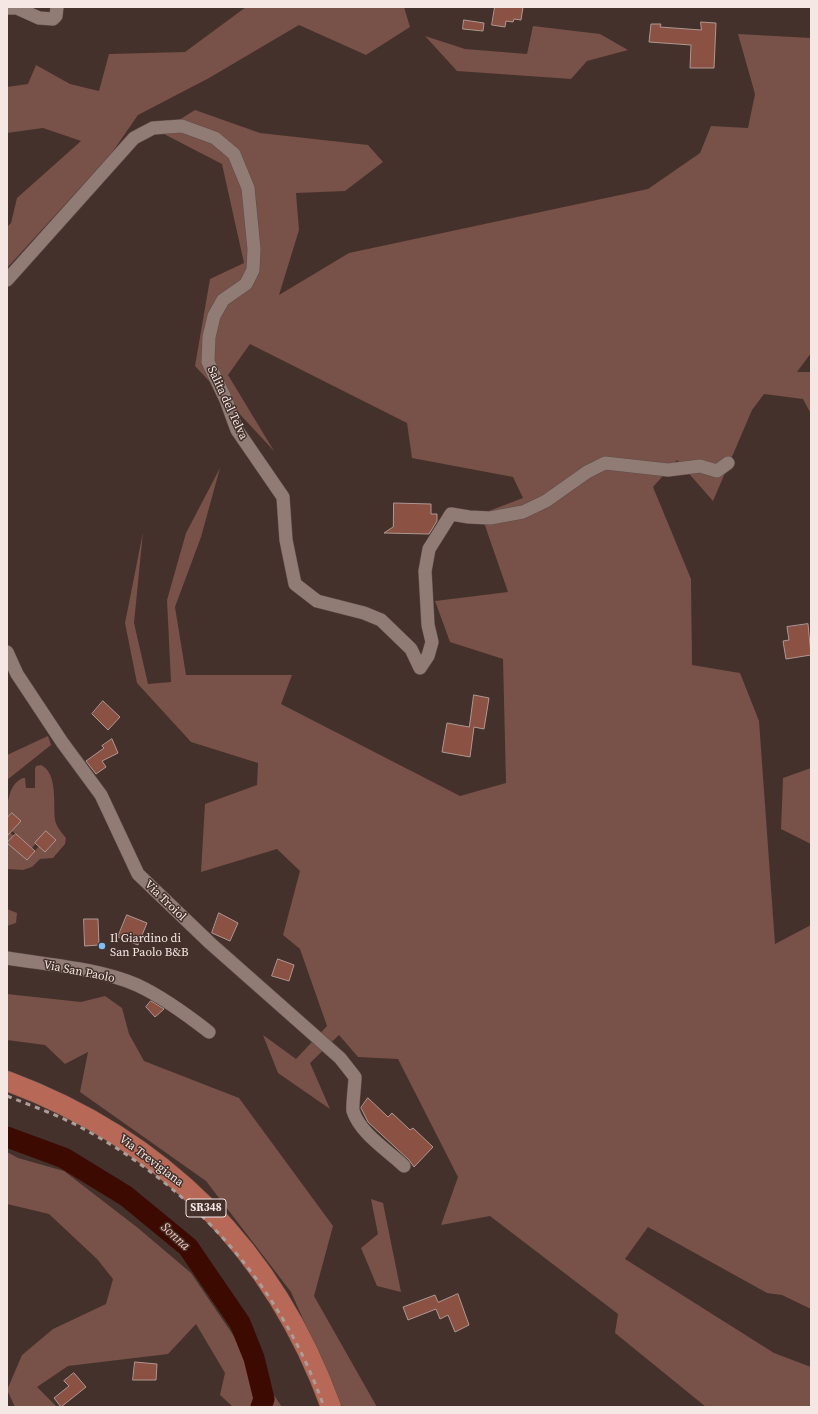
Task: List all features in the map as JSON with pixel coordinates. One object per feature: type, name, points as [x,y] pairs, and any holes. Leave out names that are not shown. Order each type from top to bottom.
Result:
[{"type":"main road","name":"Via Trevigiana","points":[[7,1081],[49,1098],[124,1139],[169,1173],[211,1212],[246,1251],[283,1304],[306,1350],[331,1407]]},
{"type":"street","points":[[7,8],[17,8],[39,18],[52,19],[56,16],[57,7]]},
{"type":"street","name":"Salita del Telva","points":[[7,280],[134,138],[153,128],[182,126],[215,138],[234,154],[248,188],[254,249],[253,270],[246,284],[223,300],[214,316],[209,337],[208,362],[226,400],[237,430],[283,497],[286,540],[295,584],[317,601],[364,613],[382,620],[411,649],[420,668],[428,656],[432,642],[428,625],[425,571],[430,549],[451,514],[469,518],[490,518],[523,512],[546,501],[581,476],[605,463],[668,470],[700,466],[717,471],[728,463]]},
{"type":"street","name":"Via Troiol","points":[[7,652],[17,674],[62,742],[101,795],[138,874],[188,923],[340,1058],[355,1077],[353,1110],[366,1132],[404,1166]]},
{"type":"street","name":"Via San Paolo","points":[[7,958],[105,975],[136,985],[169,1002],[209,1032]]},
{"type":"shaded area","points":[[246,7],[404,7],[410,27],[366,55],[299,25],[209,78],[138,115],[111,154],[7,268],[7,227],[11,223],[17,198],[81,141],[43,128],[7,133],[7,87],[28,84],[36,65],[70,84],[99,91],[109,54],[185,52]]},
{"type":"shaded area","points":[[533,26],[600,34],[628,50],[587,61],[571,79],[457,71],[425,36],[465,49],[527,54]]},
{"type":"shaded area","points":[[738,34],[811,38],[811,353],[797,372],[811,372],[811,414],[803,399],[764,394],[752,410],[713,501],[677,460],[653,487],[691,579],[692,665],[740,673],[759,721],[775,944],[811,925],[811,1309],[782,1295],[767,1293],[648,1227],[625,1259],[774,1353],[811,1367],[811,1407],[706,1407],[615,1333],[618,1314],[490,1216],[441,1225],[458,1177],[398,1059],[358,1057],[339,1035],[310,1063],[330,1109],[278,1073],[263,1035],[296,1059],[327,1026],[300,949],[283,935],[300,871],[277,849],[201,872],[205,804],[257,785],[258,763],[191,742],[137,683],[125,623],[143,532],[134,623],[148,684],[171,682],[167,600],[186,533],[220,468],[201,537],[175,607],[186,675],[292,675],[281,704],[460,796],[506,783],[503,659],[450,642],[435,601],[508,592],[481,514],[523,498],[513,477],[412,458],[407,423],[250,344],[228,375],[274,451],[195,366],[210,279],[244,263],[222,164],[160,132],[195,110],[260,133],[368,145],[383,162],[345,191],[296,193],[299,230],[279,295],[349,253],[648,189],[700,153],[711,126],[748,128],[755,94]]},
{"type":"shaded area","points":[[48,736],[51,745],[7,780],[7,755]]},
{"type":"shaded area","points":[[41,765],[50,775],[54,790],[55,820],[66,838],[65,844],[53,858],[40,859],[32,867],[23,870],[7,869],[7,843],[27,860],[39,846],[45,852],[56,840],[46,832],[32,848],[12,831],[20,821],[12,813],[7,818],[9,795],[14,785],[18,781],[25,778],[26,788],[35,788],[35,769],[36,766]]},
{"type":"shaded area","points":[[811,768],[811,844],[781,829],[783,778]]},
{"type":"shaded area","points":[[7,830],[14,836],[7,843]]},
{"type":"shaded area","points":[[7,909],[17,913],[16,923],[7,926]]},
{"type":"shaded area","points":[[7,994],[81,1002],[105,996],[122,1008],[129,1034],[144,1061],[239,1098],[333,1226],[314,1296],[377,1407],[342,1407],[291,1292],[206,1181],[80,1092],[88,1052],[65,1064],[45,1045],[7,1040]]},
{"type":"shaded area","points":[[7,1152],[18,1158],[64,1171],[138,1228],[191,1273],[282,1407],[233,1407],[220,1395],[225,1373],[196,1324],[168,1354],[68,1366],[37,1387],[56,1406],[55,1407],[15,1407],[7,1390],[22,1355],[53,1329],[106,1304],[113,1279],[97,1259],[49,1214],[7,1204]]},
{"type":"shaded area","points":[[371,1199],[383,1203],[401,1292],[377,1286],[361,1248],[378,1234]]},
{"type":"building","points":[[495,7],[523,7],[521,20],[514,19],[513,22],[506,21],[505,27],[492,25]]},
{"type":"building","points":[[464,20],[484,23],[483,31],[463,29]]},
{"type":"building","points":[[701,22],[716,23],[714,68],[690,68],[691,45],[649,42],[651,24],[661,24],[660,27],[701,30]]},
{"type":"building","points":[[394,503],[431,504],[431,514],[437,514],[437,521],[429,534],[384,533],[393,527]]},
{"type":"building","points":[[808,624],[811,655],[786,659],[783,641],[789,640],[787,627]]},
{"type":"building","points":[[474,695],[489,698],[484,729],[474,727],[470,757],[442,752],[447,723],[469,727]]},
{"type":"building","points":[[103,701],[120,717],[108,730],[92,714]]},
{"type":"building","points":[[112,739],[118,753],[102,761],[106,767],[96,774],[86,761],[104,748],[102,746]]},
{"type":"building","points":[[12,813],[21,821],[7,836],[7,818]]},
{"type":"building","points":[[46,831],[56,840],[45,852],[35,843]]},
{"type":"building","points":[[16,834],[35,851],[27,860],[7,843]]},
{"type":"building","points":[[219,913],[238,923],[230,941],[212,933]]},
{"type":"building","points":[[127,915],[147,923],[138,945],[118,937]]},
{"type":"building","points":[[84,919],[98,919],[99,945],[85,946]]},
{"type":"building","points":[[278,959],[294,965],[289,981],[272,976]]},
{"type":"building","points":[[151,1001],[164,1009],[155,1017],[146,1007]]},
{"type":"building","points":[[368,1098],[388,1117],[392,1113],[410,1130],[413,1128],[433,1147],[414,1167],[409,1160],[368,1122],[361,1108]]},
{"type":"building","points":[[458,1294],[469,1325],[455,1332],[448,1315],[440,1319],[436,1309],[408,1320],[403,1307],[435,1295],[438,1302]]},
{"type":"building","points":[[135,1362],[157,1364],[156,1380],[133,1380]]},
{"type":"building","points":[[74,1373],[86,1387],[61,1407],[54,1398],[69,1386],[64,1381]]},
{"type":"waterway","name":"Sonna","points":[[7,1137],[64,1158],[126,1196],[188,1247],[240,1323],[254,1358],[264,1399],[261,1407]]},
{"type":"railway","points":[[7,1096],[73,1123],[123,1152],[161,1180],[196,1211],[229,1245],[258,1282],[284,1321],[306,1363],[324,1407]]},
{"type":"place","name":"Il Giardino di San Paolo B&B","points":[[102,946]]}]
